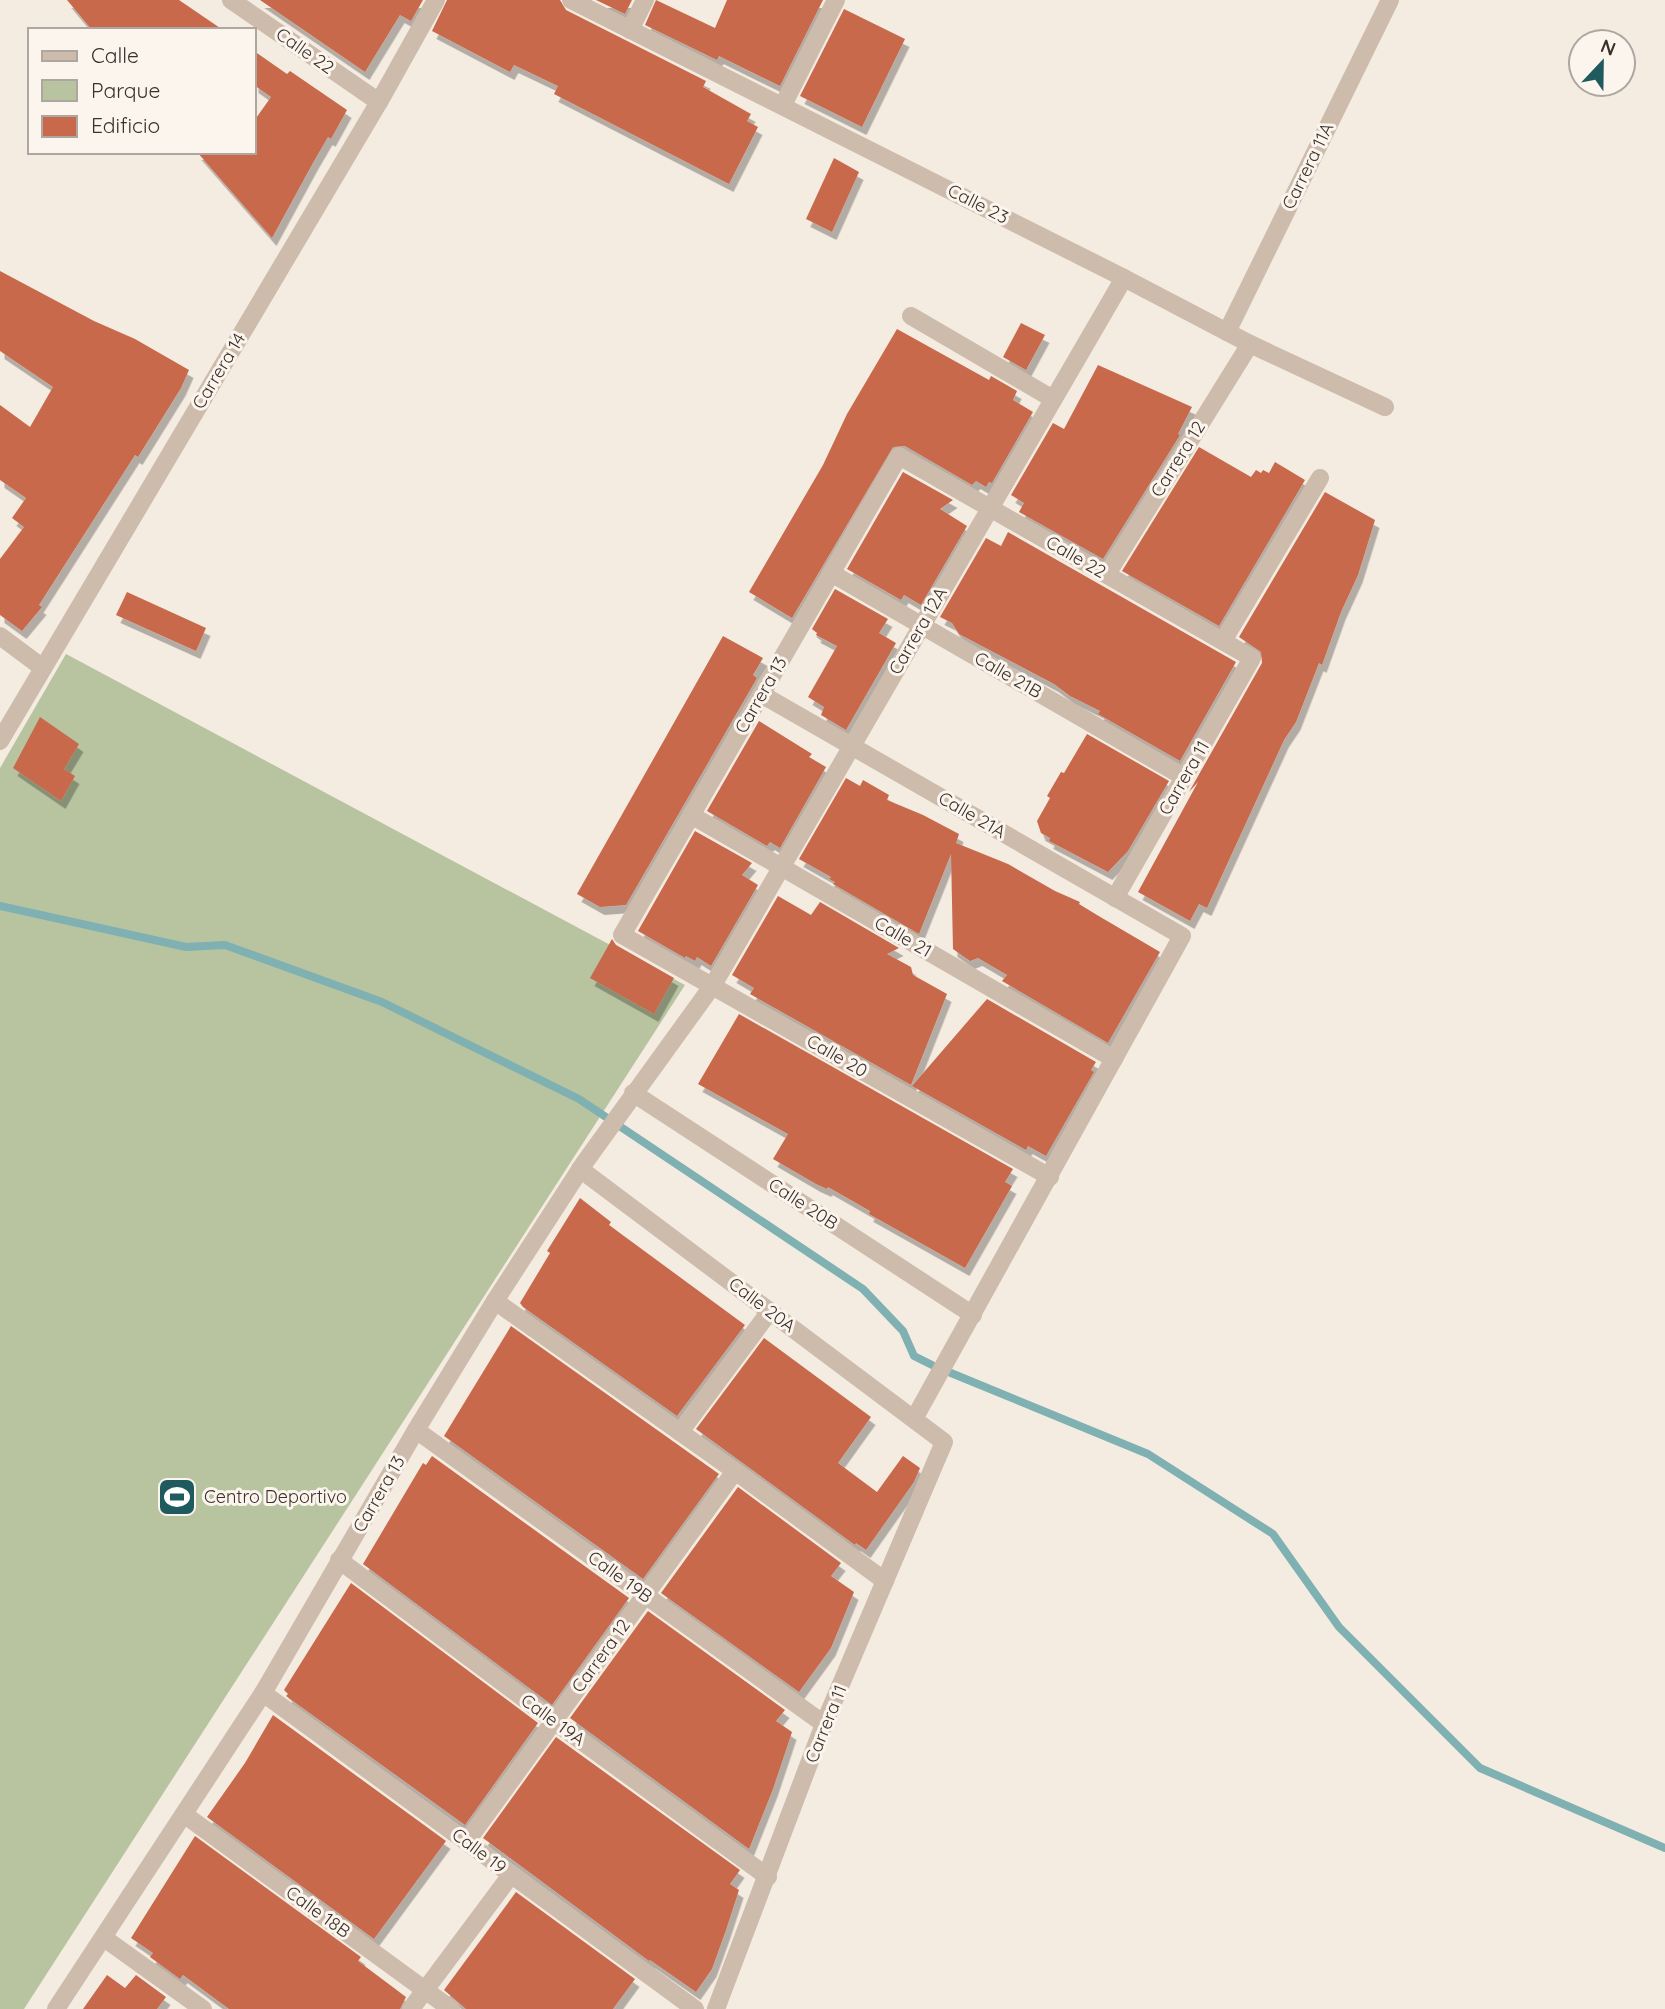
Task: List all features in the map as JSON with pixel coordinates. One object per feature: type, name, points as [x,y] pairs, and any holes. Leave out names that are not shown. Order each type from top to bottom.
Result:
[{"type":"street","name":"Calle 22","points":[[231,0],[379,102]]},
{"type":"street","name":"Carrera 14","points":[[0,741],[379,102],[436,0]]},
{"type":"street","name":"Calle 23","points":[[572,0],[1250,344],[1385,407]]},
{"type":"street","points":[[630,30],[645,0]]},
{"type":"street","points":[[783,106],[836,0]]},
{"type":"street","name":"Carrera 11A","points":[[1227,332],[1390,0]]},
{"type":"street","name":"Carrera 12A","points":[[713,985],[1124,278]]},
{"type":"street","points":[[911,316],[1053,400]]},
{"type":"street","name":"Carrera 12","points":[[1107,574],[1250,344]]},
{"type":"street","name":"Calle 22","points":[[899,456],[1252,658]]},
{"type":"street","name":"Carrera 13","points":[[622,935],[899,456]]},
{"type":"street","points":[[1223,641],[1320,478]]},
{"type":"street","name":"Calle 21B","points":[[831,573],[1184,777]]},
{"type":"street","points":[[0,636],[43,668]]},
{"type":"street","name":"Carrera 11","points":[[1115,898],[1252,658]]},
{"type":"street","name":"Calle 21A","points":[[761,694],[1182,936],[1114,1059]]},
{"type":"street","name":"Calle 21","points":[[691,815],[1114,1059]]},
{"type":"street","name":"Calle 20","points":[[622,935],[1050,1177]]},
{"type":"street","name":"Carrera 13","points":[[56,2009],[263,1693],[416,1430],[495,1301],[583,1165],[713,985]]},
{"type":"street","points":[[914,1419],[1114,1059]]},
{"type":"street","name":"Calle 20B","points":[[631,1097],[973,1315]]},
{"type":"street","name":"Calle 20A","points":[[583,1165],[770,1311],[944,1441]]},
{"type":"street","points":[[495,1301],[885,1581]]},
{"type":"street","points":[[680,1432],[770,1311]]},
{"type":"street","name":"Calle 19B","points":[[416,1430],[824,1724]]},
{"type":"street","name":"Carrera 11","points":[[716,2009],[824,1724],[944,1441]]},
{"type":"street","name":"Carrera 12","points":[[467,1841],[735,1471]]},
{"type":"street","name":"Calle 19A","points":[[340,1560],[768,1877]]},
{"type":"street","name":"Calle 19","points":[[263,1693],[695,2009]]},
{"type":"street","name":"Calle 18B","points":[[185,1815],[451,2009]]},
{"type":"street","points":[[411,2009],[511,1875]]},
{"type":"street","points":[[104,1938],[203,2009]]},
{"type":"green space","name":"Centro Deportivo","points":[[66,654],[685,985],[24,2009],[0,2009],[0,768]]},
{"type":"building","points":[[67,0],[179,0],[220,28],[90,28]]},
{"type":"building","points":[[260,0],[423,0],[411,21],[400,15],[365,72]]},
{"type":"building","points":[[447,0],[560,0],[566,10],[706,81],[703,87],[751,114],[747,121],[758,127],[729,184],[554,94],[558,86],[514,65],[510,72],[432,31]]},
{"type":"building","points":[[596,0],[632,0],[625,14]]},
{"type":"building","points":[[656,0],[715,28],[727,0],[823,0],[780,86],[719,56],[717,60],[645,25]]},
{"type":"building","points":[[844,9],[905,39],[862,127],[800,96]]},
{"type":"building","points":[[256,52],[287,74],[290,71],[347,110],[331,139],[328,137],[272,238],[199,154],[256,154],[256,118],[271,97],[256,86]]},
{"type":"building","points":[[834,158],[859,172],[832,232],[806,219]]},
{"type":"building","points":[[0,271],[94,321],[135,339],[189,370],[181,388],[138,457],[135,455],[39,605],[42,607],[22,631],[0,615],[0,559],[24,527],[12,518],[26,498],[0,480],[0,405],[30,427],[53,387],[0,351]]},
{"type":"building","points":[[1021,323],[1045,335],[1026,370],[1003,357]]},
{"type":"building","points":[[897,329],[989,380],[991,376],[1017,391],[1013,400],[1033,412],[992,483],[989,482],[986,487],[976,481],[972,485],[905,446],[893,447],[792,618],[749,592],[823,465],[847,414]]},
{"type":"building","points":[[1098,365],[1192,407],[1178,434],[1180,435],[1103,559],[1019,512],[1024,503],[1011,495],[1053,423],[1064,429]]},
{"type":"building","points":[[1199,447],[1251,477],[1256,470],[1269,473],[1275,462],[1305,480],[1219,626],[1122,571]]},
{"type":"building","points":[[903,472],[953,500],[940,509],[967,526],[921,605],[904,595],[901,600],[847,569]]},
{"type":"building","points":[[1325,492],[1375,520],[1358,575],[1322,665],[1319,663],[1296,722],[1284,740],[1207,908],[1199,904],[1190,921],[1138,892],[1198,782],[1189,792],[1262,663],[1261,652],[1239,637]]},
{"type":"building","points":[[1008,532],[1236,662],[1180,761],[1098,714],[1100,711],[1070,696],[1054,684],[959,634],[952,623],[940,617],[986,538],[1001,546]]},
{"type":"building","points":[[835,589],[888,619],[879,633],[896,643],[846,730],[821,715],[824,707],[808,697],[837,646],[816,635],[812,629]]},
{"type":"building","points":[[127,592],[206,628],[196,651],[116,615]]},
{"type":"building","points":[[723,636],[763,658],[753,675],[757,678],[626,905],[600,907],[577,894]]},
{"type":"building","points":[[40,717],[79,744],[64,769],[75,776],[61,801],[13,768]]},
{"type":"building","points":[[759,721],[812,754],[809,757],[826,767],[780,848],[770,842],[767,846],[707,811]]},
{"type":"building","points":[[1087,734],[1169,781],[1128,851],[1108,872],[1049,841],[1050,838],[1041,833],[1037,821],[1050,798],[1047,796]]},
{"type":"building","points":[[846,778],[860,786],[863,780],[889,795],[887,800],[959,834],[956,843],[1008,864],[1080,902],[1079,904],[1160,952],[1108,1043],[1002,981],[1007,975],[978,958],[970,961],[953,949],[951,854],[919,934],[833,884],[835,882],[829,879],[831,877],[799,859]]},
{"type":"building","points":[[695,831],[752,863],[742,875],[758,885],[711,966],[697,957],[695,961],[686,956],[685,958],[638,931]]},
{"type":"building","points":[[778,896],[811,915],[820,902],[899,948],[887,954],[911,967],[913,975],[947,994],[911,1085],[750,994],[754,988],[732,975]]},
{"type":"building","points":[[612,939],[616,945],[674,978],[654,1014],[590,978]]},
{"type":"building","points":[[987,999],[1096,1062],[1091,1070],[1094,1072],[1046,1156],[1028,1146],[1026,1150],[912,1086]]},
{"type":"building","points":[[739,1014],[1013,1169],[1005,1182],[1012,1186],[965,1268],[869,1214],[870,1211],[828,1187],[827,1189],[816,1184],[773,1159],[788,1134],[698,1084]]},
{"type":"building","points":[[580,1198],[611,1222],[609,1225],[745,1325],[677,1416],[520,1303],[550,1253],[547,1251]]},
{"type":"building","points":[[511,1326],[719,1474],[643,1579],[444,1436]]},
{"type":"building","points":[[764,1338],[871,1417],[838,1463],[877,1492],[903,1456],[920,1468],[914,1482],[866,1550],[856,1543],[855,1545],[696,1429]]},
{"type":"building","points":[[432,1456],[629,1598],[552,1705],[363,1564],[423,1463],[426,1465]]},
{"type":"building","points":[[738,1487],[841,1563],[831,1576],[854,1592],[831,1648],[799,1692],[661,1593]]},
{"type":"building","points":[[351,1583],[538,1723],[465,1825],[286,1696],[288,1694],[284,1690]]},
{"type":"building","points":[[648,1611],[785,1710],[776,1721],[792,1732],[749,1849],[570,1718]]},
{"type":"building","points":[[273,1715],[446,1841],[374,1939],[207,1817],[245,1763]]},
{"type":"building","points":[[556,1737],[740,1870],[730,1884],[739,1890],[712,1969],[696,1992],[649,1961],[483,1838]]},
{"type":"building","points":[[195,1836],[361,1957],[358,1961],[406,1997],[400,2009],[229,2009],[183,1975],[180,1979],[150,1957],[153,1953],[131,1938]]},
{"type":"building","points":[[516,1892],[635,1979],[613,2009],[466,2009],[444,1990]]},
{"type":"building","points":[[107,1975],[125,1988],[136,1975],[166,1997],[157,2009],[83,2009]]},
{"type":"waterway","points":[[0,906],[186,947],[225,945],[382,1002],[579,1099],[863,1289],[903,1331],[914,1356],[932,1365]]},
{"type":"waterway","points":[[951,1373],[1148,1454],[1273,1534],[1339,1627],[1480,1768],[1665,1848]]},
{"type":"place","name":"Centro Deportivo","points":[[177,1497]]}]
